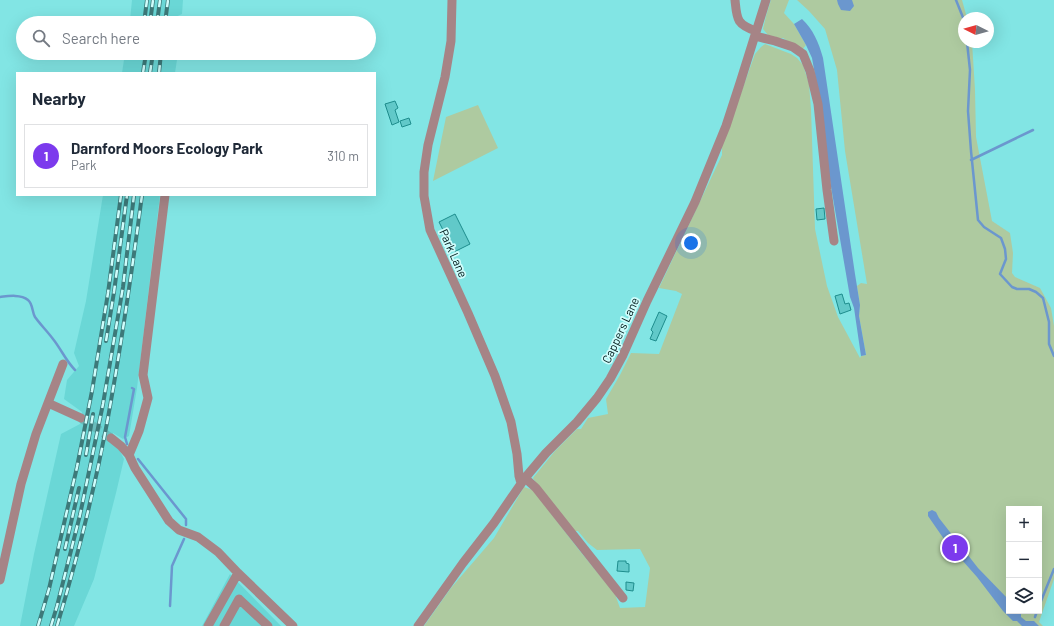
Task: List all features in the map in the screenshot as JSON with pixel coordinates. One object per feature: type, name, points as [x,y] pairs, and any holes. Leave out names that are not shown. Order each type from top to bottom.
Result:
[{"type":"street","name":"Park Lane","points":[[452,0],[451,41],[445,77],[428,145],[424,172],[424,196],[430,230],[495,376],[509,416],[517,454],[519,476],[523,480]]},
{"type":"street","points":[[735,0],[736,13],[740,23],[755,34],[793,47],[803,54],[810,71],[818,104],[834,241]]},
{"type":"street","name":"Cappers Lane","points":[[418,626],[494,523],[523,480],[546,453],[577,422],[597,398],[610,379],[623,355],[647,301],[695,202],[726,126],[766,0]]},
{"type":"street","points":[[129,455],[139,431],[148,398],[143,375],[165,196]]},
{"type":"street","points":[[0,580],[21,484],[36,434],[63,364]]},
{"type":"street","points":[[48,403],[81,418]]},
{"type":"street","points":[[111,438],[129,455],[135,468],[169,521],[179,530],[198,537],[218,552],[293,626]]},
{"type":"street","points":[[523,480],[536,488],[623,598]]},
{"type":"street","points":[[208,626],[238,573]]},
{"type":"street","points":[[224,626],[239,599],[268,626]]},
{"type":"shaded area","points":[[132,0],[183,0],[182,14],[178,16],[130,16]]},
{"type":"shaded area","points":[[837,0],[852,0],[854,6],[850,11],[841,10]]},
{"type":"shaded area","points":[[802,19],[815,37],[823,58],[860,305],[859,316],[866,355],[861,356],[854,308],[850,297],[829,175],[812,58],[794,24]]},
{"type":"shaded area","points":[[124,60],[177,60],[175,72],[122,72]]},
{"type":"shaded area","points":[[103,196],[160,196],[137,388],[129,436],[123,439],[113,433],[110,441],[120,451],[124,459],[94,579],[74,626],[20,626],[34,554],[61,434],[80,424],[82,412],[64,399],[67,380],[79,366],[74,353],[86,301]]},
{"type":"shaded area","points":[[932,510],[936,512],[978,568],[1006,597],[1006,614],[977,577],[946,542],[928,516],[928,512]]},
{"type":"shaded area","points":[[230,574],[281,626],[202,626]]},
{"type":"shaded area","points":[[1006,614],[1021,614],[1021,617],[1026,621],[1034,621],[1039,626],[1022,626],[1017,621],[1013,621]]},
{"type":"green space","points":[[771,0],[789,0],[784,13],[794,24],[806,45],[802,50],[783,38],[773,38],[763,29]]},
{"type":"green space","points":[[797,0],[962,0],[965,12],[958,12],[958,48],[972,48],[976,137],[992,221],[1010,233],[1013,253],[1012,273],[1015,277],[1040,288],[1051,308],[1054,326],[1054,579],[1042,613],[1042,506],[1006,506],[1006,614],[1042,614],[1039,622],[1043,626],[424,626],[451,588],[494,538],[524,487],[533,490],[615,594],[620,608],[645,607],[650,568],[640,549],[597,550],[588,543],[578,531],[574,531],[533,478],[555,451],[577,429],[581,429],[588,418],[608,414],[606,399],[631,353],[659,354],[682,294],[676,291],[659,288],[722,155],[722,146],[755,54],[765,44],[791,54],[803,65],[809,84],[811,109],[815,229],[827,286],[838,317],[860,358],[861,356],[866,355],[859,316],[860,305],[857,286],[861,283],[867,284],[845,151],[837,70],[825,29]]},
{"type":"green space","points":[[478,105],[498,148],[433,181],[446,117]]},
{"type":"building","points":[[395,101],[398,108],[395,110],[399,122],[392,125],[385,104]]},
{"type":"building","points":[[409,118],[411,124],[402,127],[400,121]]},
{"type":"building","points":[[824,208],[825,219],[817,220],[816,209]]},
{"type":"building","points":[[455,214],[470,244],[454,252],[439,222]]},
{"type":"building","points":[[842,294],[845,304],[849,303],[851,310],[840,314],[835,296]]},
{"type":"building","points":[[659,312],[667,316],[656,341],[650,339],[653,332],[651,330]]},
{"type":"building","points":[[618,561],[626,561],[626,563],[629,564],[629,572],[617,571]]},
{"type":"building","points":[[626,582],[634,583],[633,591],[626,590]]},
{"type":"waterway","points":[[956,0],[961,12]]},
{"type":"waterway","points":[[968,48],[970,70],[968,111],[978,220],[984,227],[1001,238],[1005,249],[1006,259],[1000,274],[1012,287],[1017,289],[1029,289],[1036,292],[1043,298],[1049,322],[1049,344],[1054,356]]},
{"type":"waterway","points":[[971,160],[1033,130]]},
{"type":"waterway","points":[[0,297],[18,296],[28,300],[31,304],[35,317],[75,370]]},
{"type":"waterway","points":[[127,444],[125,437],[134,389],[132,388]]},
{"type":"waterway","points":[[138,459],[186,519],[186,525]]},
{"type":"waterway","points":[[170,606],[172,566],[184,539]]},
{"type":"waterway","points":[[1042,599],[1054,569]]},
{"type":"tunnel","points":[[81,418],[111,438]]},
{"type":"railway","points":[[145,16],[147,0]]},
{"type":"railway","points":[[151,16],[153,0]]},
{"type":"railway","points":[[158,16],[160,0]]},
{"type":"railway","points":[[166,16],[168,0]]},
{"type":"railway","points":[[143,72],[145,60]]},
{"type":"railway","points":[[150,72],[152,60]]},
{"type":"railway","points":[[159,72],[160,60]]},
{"type":"railway","points":[[38,626],[49,589],[77,467],[92,391],[108,293],[121,196]]},
{"type":"railway","points":[[106,341],[127,196]]},
{"type":"railway","points":[[51,626],[80,515],[103,404],[123,287],[134,196]]},
{"type":"railway","points":[[57,626],[85,525],[102,449],[122,338],[142,196]]},
{"type":"railway","points":[[86,455],[93,414]]},
{"type":"railway","points":[[65,549],[79,488]]},
{"type":"place","name":"Darnford Moors Ecology Park","points":[[955,548]]}]
